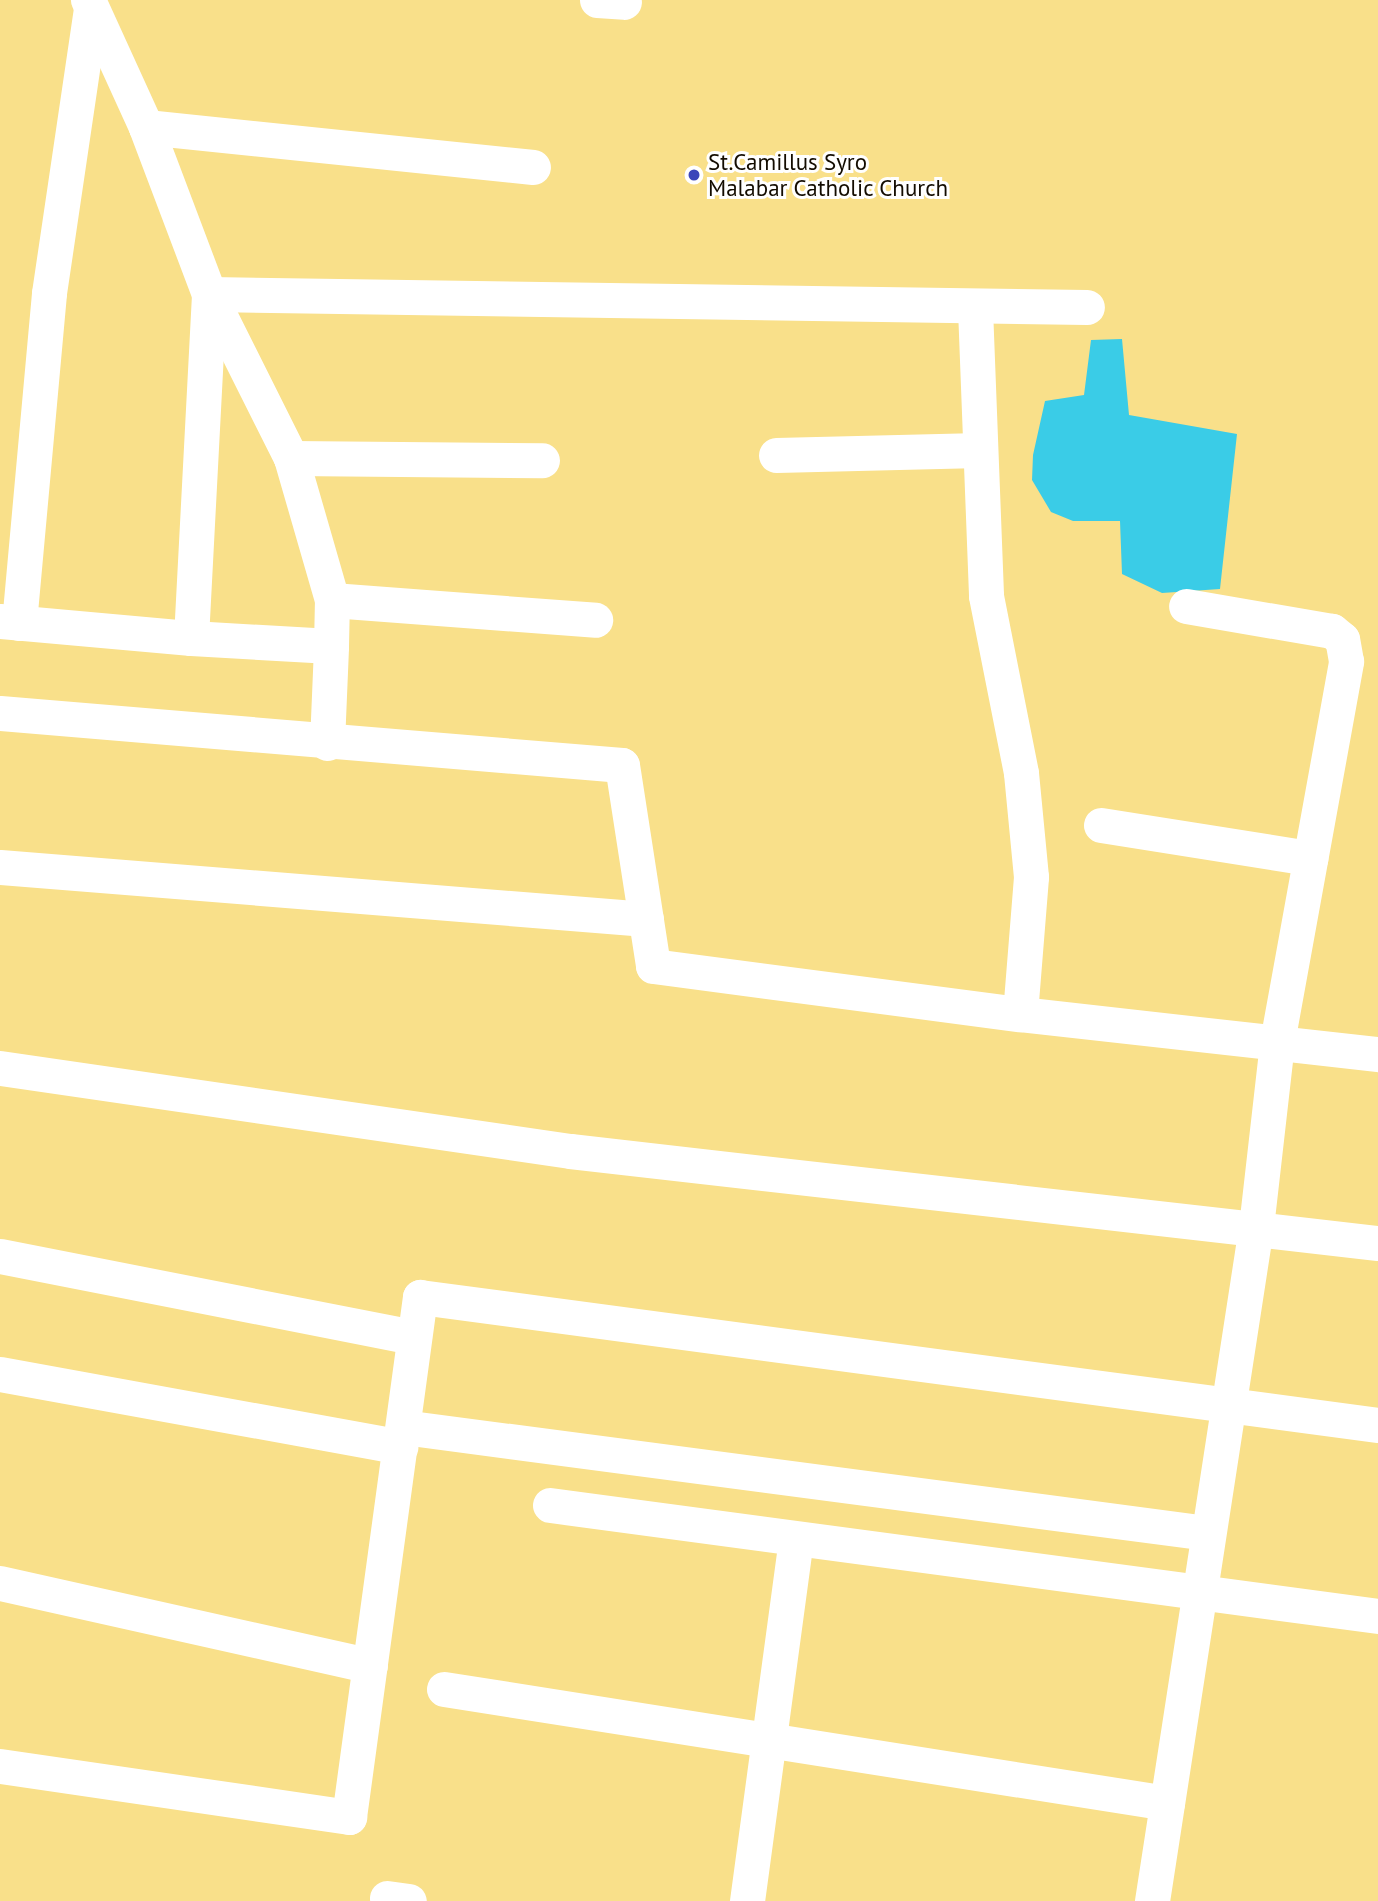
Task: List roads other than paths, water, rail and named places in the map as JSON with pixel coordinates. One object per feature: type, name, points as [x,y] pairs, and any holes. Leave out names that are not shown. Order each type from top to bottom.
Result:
[{"type":"street","points":[[89,4],[146,127],[209,294],[291,458],[332,600],[327,743]]},
{"type":"street","points":[[89,4],[49,293],[9,622],[191,638],[331,646]]},
{"type":"street","points":[[146,127],[533,167]]},
{"type":"street","points":[[209,294],[975,308],[1087,307]]},
{"type":"street","points":[[191,638],[209,294]]},
{"type":"street","points":[[975,308],[986,596],[1021,774],[1031,877],[1020,1014]]},
{"type":"street","points":[[776,455],[980,450]]},
{"type":"street","points":[[291,458],[542,460]]},
{"type":"street","points":[[332,600],[595,620]]},
{"type":"street","points":[[1152,1901],[1256,1227],[1276,1042],[1346,662],[1342,639],[1332,631],[1186,606]]},
{"type":"street","points":[[0,713],[327,743],[622,765],[653,966],[1020,1014],[1378,1054]]},
{"type":"street","points":[[1101,825],[1310,858]]},
{"type":"street","points":[[0,867],[646,919]]},
{"type":"street","points":[[0,1068],[569,1151],[1256,1227],[1378,1243]]},
{"type":"street","points":[[0,1256],[414,1337]]},
{"type":"street","points":[[0,1766],[349,1817],[420,1297],[1378,1425]]},
{"type":"street","points":[[0,1374],[402,1437],[1207,1533]]},
{"type":"street","points":[[550,1505],[1378,1616]]},
{"type":"street","points":[[747,1901],[796,1540]]},
{"type":"street","points":[[0,1583],[370,1666]]},
{"type":"street","points":[[444,1689],[1167,1803]]},
{"type":"water","points":[[1122,339],[1129,415],[1237,434],[1220,589],[1162,593],[1122,574],[1120,521],[1073,521],[1051,512],[1032,480],[1033,455],[1045,401],[1084,395],[1091,340]]},
{"type":"place","name":"St.Camillus Syro Malabar Catholic Church","points":[[694,175]]}]
